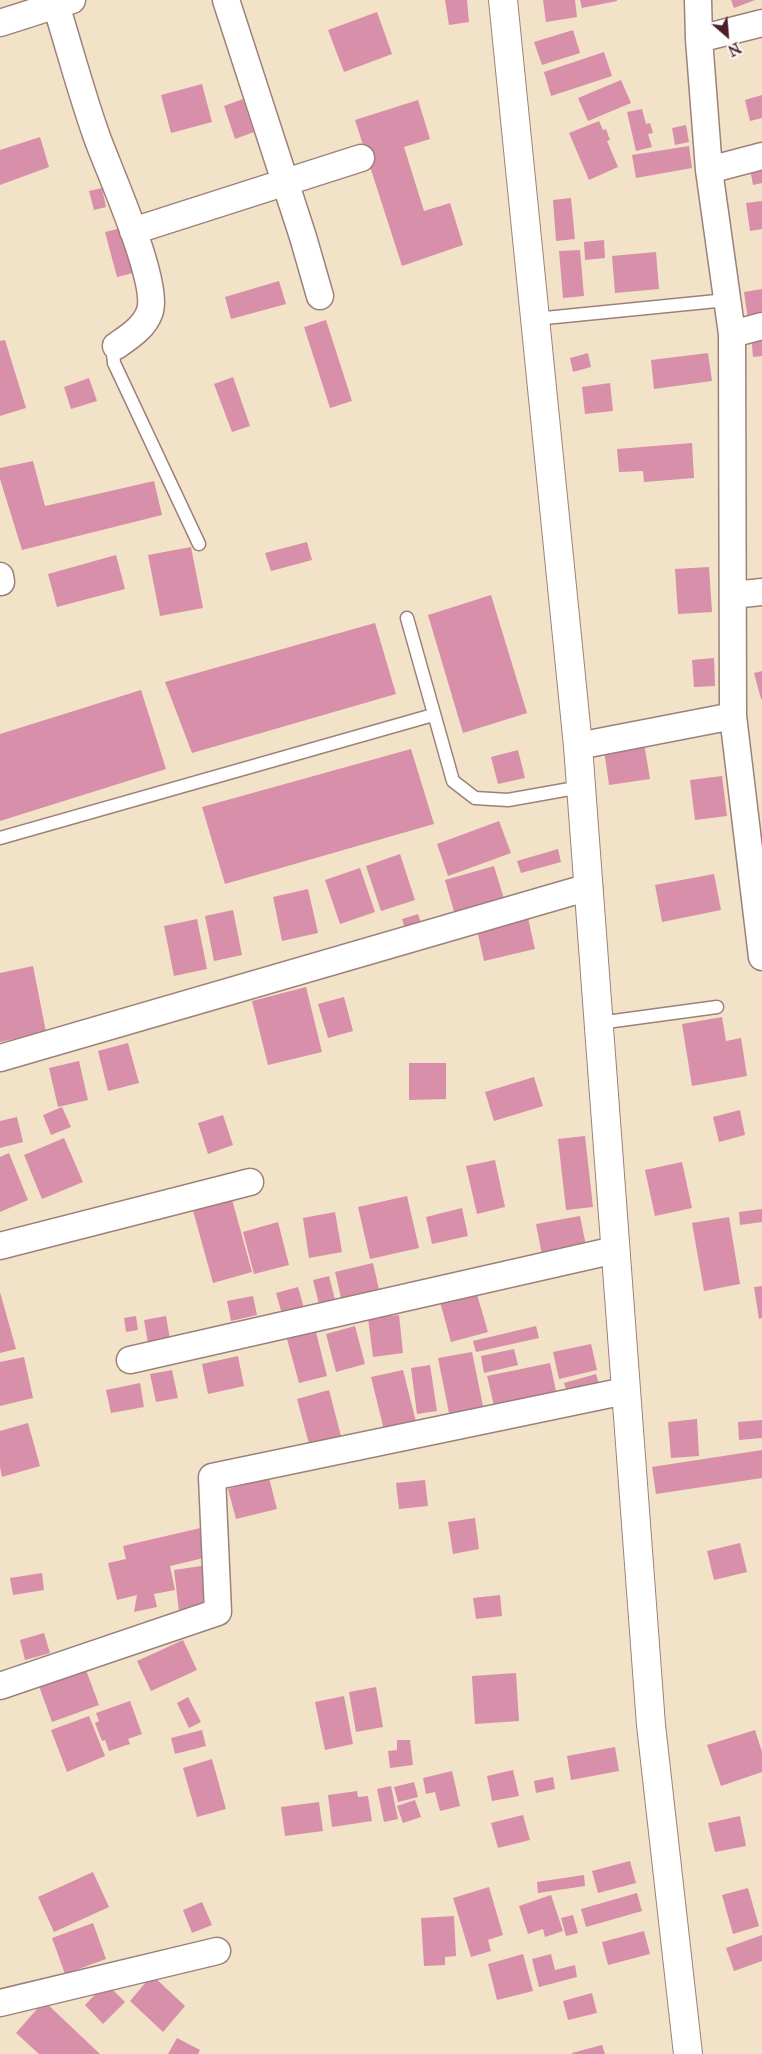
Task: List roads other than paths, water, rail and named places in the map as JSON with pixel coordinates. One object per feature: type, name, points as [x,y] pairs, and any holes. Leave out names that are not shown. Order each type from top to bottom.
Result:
[{"type":"main road","points":[[503,0],[578,746],[651,1725],[688,2054]]},
{"type":"street","points":[[226,0],[320,296]]},
{"type":"street","points":[[698,0],[699,39],[709,170],[732,334],[733,716],[756,863],[762,957]]},
{"type":"street","points":[[0,23],[64,2],[98,139],[133,231],[149,288],[150,310],[139,330],[116,346]]},
{"type":"street","points":[[699,39],[762,23]]},
{"type":"street","points":[[709,170],[762,156]]},
{"type":"street","points":[[133,231],[286,184],[360,158]]},
{"type":"street","points":[[732,334],[762,326]]},
{"type":"street","points":[[733,595],[762,592]]},
{"type":"street","points":[[578,746],[733,716]]},
{"type":"street","points":[[0,1058],[589,887]]},
{"type":"street","points":[[0,1246],[250,1182]]},
{"type":"street","points":[[130,1360],[615,1250]]},
{"type":"street","points":[[0,1686],[59,1664],[218,1612],[212,1476],[625,1391]]},
{"type":"street","points":[[0,2003],[217,1951]]},
{"type":"lane","points":[[535,319],[727,300]]},
{"type":"lane","points":[[116,346],[113,354],[114,363],[199,544]]},
{"type":"lane","points":[[407,618],[453,781],[475,798],[508,800],[581,787]]},
{"type":"lane","points":[[0,838],[433,715]]},
{"type":"lane","points":[[599,1023],[718,1008]]}]
